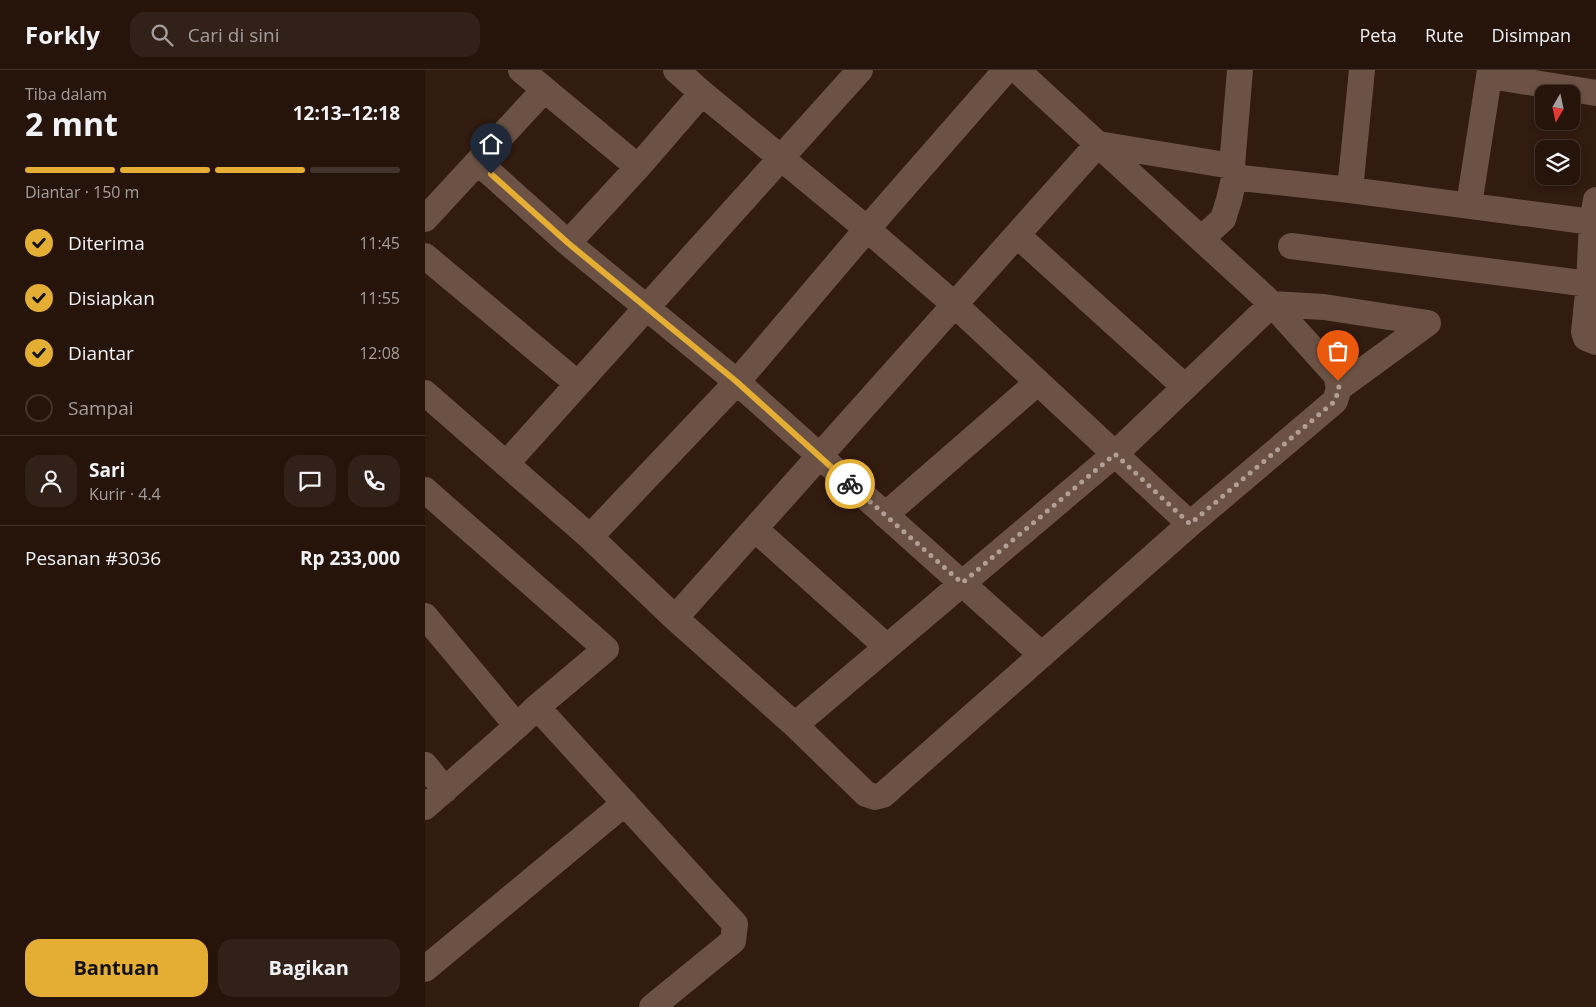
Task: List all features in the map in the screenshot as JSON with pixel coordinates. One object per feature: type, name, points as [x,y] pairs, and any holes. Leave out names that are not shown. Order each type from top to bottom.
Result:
[{"type":"street","points":[[521,70],[638,167]]},
{"type":"street","points":[[675,70],[867,229],[955,305],[1190,524]]},
{"type":"street","points":[[590,537],[737,382],[1006,70]]},
{"type":"street","points":[[425,393],[590,537],[675,618],[795,725],[866,794],[875,797],[883,795],[1190,524],[1335,401],[1339,388],[1336,375],[1271,304],[1017,70]]},
{"type":"street","points":[[1201,238],[1223,219],[1229,200],[1233,170],[1239,70]]},
{"type":"street","points":[[1350,190],[1362,70]]},
{"type":"street","points":[[506,464],[781,157],[851,73]]},
{"type":"street","points":[[1469,205],[1490,73],[1596,93]]},
{"type":"street","points":[[429,205],[477,162],[544,90]]},
{"type":"street","points":[[568,243],[638,167],[702,93]]},
{"type":"street","points":[[1098,144],[1233,170],[1241,178],[1249,180],[1469,205],[1594,211],[1584,332],[1587,338],[1596,342]]},
{"type":"street","points":[[675,618],[1098,144]]},
{"type":"street","points":[[477,162],[568,243],[737,382],[1042,655]]},
{"type":"street","points":[[1017,235],[1185,387]]},
{"type":"street","points":[[1291,246],[1589,284]]},
{"type":"street","points":[[425,256],[578,384]]},
{"type":"street","points":[[795,725],[1115,454],[1271,304],[1323,307],[1428,323],[1339,388]]},
{"type":"street","points":[[885,515],[1037,382]]},
{"type":"street","points":[[425,490],[605,649],[425,807]]},
{"type":"street","points":[[755,528],[887,647]]},
{"type":"street","points":[[425,616],[517,726]]},
{"type":"street","points":[[537,707],[735,924],[733,941],[652,1007]]},
{"type":"street","points":[[425,765],[445,790]]},
{"type":"street","points":[[425,968],[625,803]]},
{"type":"way so far","points":[[850,484],[962,583],[1115,454],[1190,524],[1335,401],[1339,388],[1338,381]]},
{"type":"route","points":[[491,174],[568,243],[737,382],[850,484]]}]
